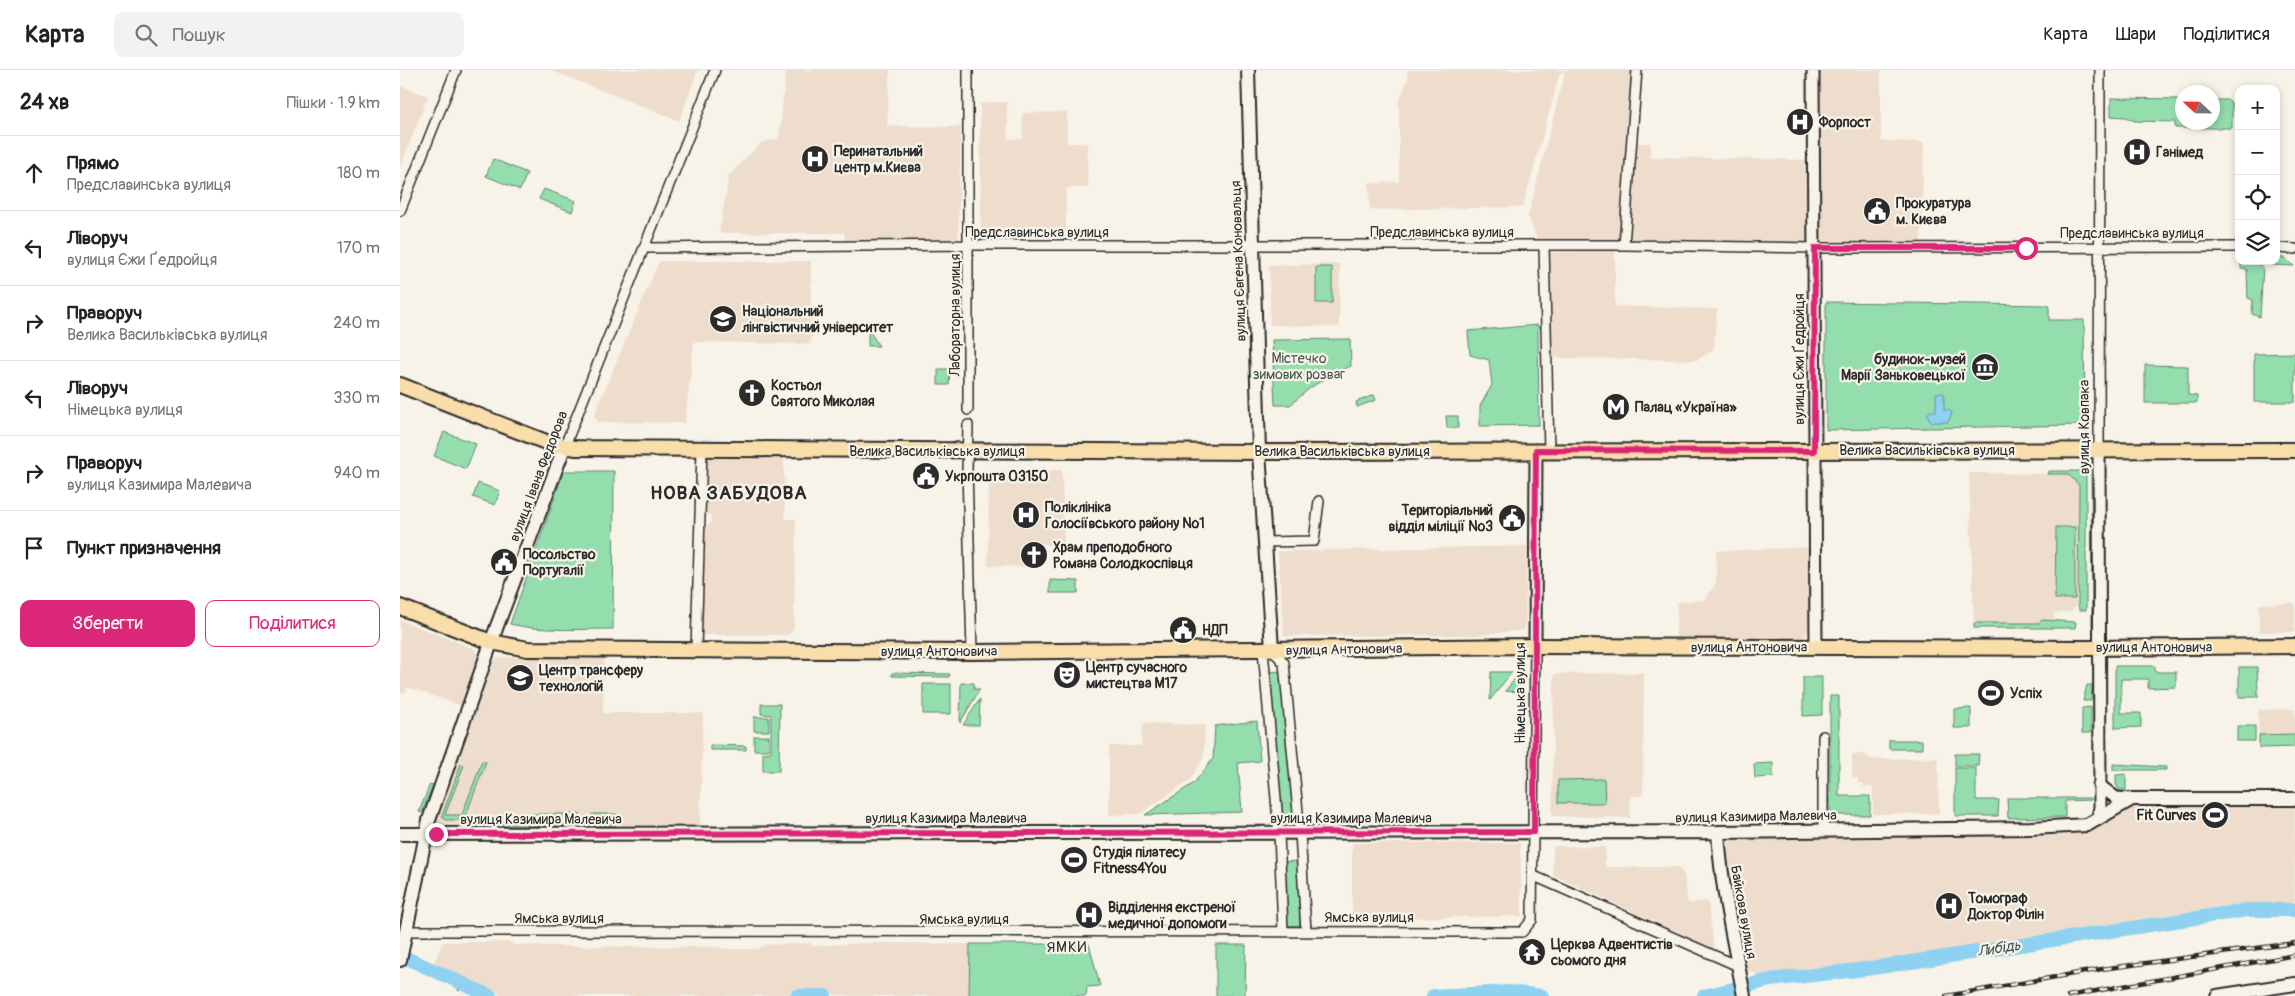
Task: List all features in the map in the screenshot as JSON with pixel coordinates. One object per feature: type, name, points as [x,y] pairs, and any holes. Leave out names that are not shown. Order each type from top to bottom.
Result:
[{"type":"main road","name":"вулиця Євгена Коновальця","points":[[1248,70],[1259,452],[1265,542],[1268,650]]},
{"type":"main road","name":"Велика Васильківська вулиця","points":[[400,385],[564,448],[1259,452],[2295,450]]},
{"type":"main road","name":"вулиця Івана Федорова","points":[[400,960],[425,834],[491,642],[564,448]]},
{"type":"main road","name":"вулиця Антоновича","points":[[400,608],[491,642],[528,649],[972,652],[1535,646],[1816,648],[2295,646]]},
{"type":"main road","name":"вулиця Казимира Малевича","points":[[400,834],[1718,832],[2077,827],[2087,825],[2132,799]]},
{"type":"main road","points":[[2132,799],[2295,799]]},
{"type":"main road","name":"Байкова вулиця","points":[[1718,832],[1719,852],[1744,996]]},
{"type":"main road","points":[[2217,996],[2295,984]]},
{"type":"main road","points":[[2251,990],[2265,996]]},
{"type":"street","points":[[400,211],[456,70]]},
{"type":"street","name":"вулиця Івана Федорова","points":[[564,448],[645,248],[714,70]]},
{"type":"street","name":"Лабораторна вулиця","points":[[968,70],[968,410]]},
{"type":"street","points":[[1624,245],[1637,70]]},
{"type":"street","name":"вулиця Єжи Ґедройця","points":[[1813,70],[1816,648]]},
{"type":"street","name":"вулиця Ковпака","points":[[2096,820],[2100,808],[2100,70]]},
{"type":"street","name":"Предславинська вулиця","points":[[645,248],[969,245],[1624,245],[1815,248],[2235,247]]},
{"type":"street","name":"Німецька вулиця","points":[[1522,932],[1532,920],[1534,876],[1535,646],[1542,450],[1544,246]]},
{"type":"street","points":[[2280,248],[2295,249]]},
{"type":"street","points":[[968,425],[972,652]]},
{"type":"street","points":[[696,650],[702,449]]},
{"type":"street","points":[[1265,542],[1314,541],[1319,501]]},
{"type":"street","points":[[1268,650],[1284,663],[1300,833],[1306,931]]},
{"type":"street","points":[[1268,650],[1284,931]]},
{"type":"street","points":[[1823,736],[1823,830]]},
{"type":"street","points":[[2099,785],[2116,798],[2132,799]]},
{"type":"street","points":[[1534,876],[1739,971]]},
{"type":"street","name":"Ямська вулиця","points":[[405,936],[971,932],[1522,932]]},
{"type":"shaded area","points":[[550,70],[698,70],[679,121]]},
{"type":"shaded area","name":"Перинатальний центр м.Києва","points":[[786,70],[890,70],[887,126],[961,127],[957,244],[845,241],[844,233],[719,233],[729,175],[762,142],[779,139]]},
{"type":"shaded area","points":[[1407,70],[1642,70],[1637,143],[1651,143],[1649,157],[1811,160],[1809,242],[1537,239],[1528,216],[1565,72],[1560,73],[1523,207],[1370,210],[1369,183],[1399,182],[1399,101],[1408,79]]},
{"type":"shaded area","points":[[1818,70],[1881,70],[1881,141],[1924,142],[1921,243],[1820,243]]},
{"type":"shaded area","points":[[400,86],[428,96],[400,168]]},
{"type":"shaded area","points":[[1007,102],[1008,139],[1023,139],[1022,113],[1067,112],[1067,143],[1087,143],[1088,188],[1066,188],[1066,231],[981,232],[980,103]]},
{"type":"shaded area","points":[[1615,251],[1615,306],[1717,309],[1714,349],[1697,360],[1557,358],[1551,355],[1548,252]]},
{"type":"shaded area","name":"Національний лінгвістичний університет","points":[[659,261],[811,261],[811,344],[694,342],[685,423],[598,422],[594,415]]},
{"type":"shaded area","points":[[1340,264],[1339,327],[1270,325],[1269,265]]},
{"type":"shaded area","points":[[709,458],[784,458],[785,519],[796,519],[794,629],[788,635],[704,635],[699,631],[705,528],[711,523],[711,515],[704,514],[704,464]]},
{"type":"shaded area","name":"Поліклініка Голосіївського району №1","points":[[1062,470],[1064,544],[1048,545],[1040,543],[1040,567],[988,566],[989,471]]},
{"type":"shaded area","points":[[1969,473],[2068,474],[2079,485],[2078,604],[2070,612],[2054,613],[2054,620],[2042,620],[2039,623],[1974,623]]},
{"type":"shaded area","points":[[1527,546],[1525,630],[1479,635],[1284,636],[1278,551]]},
{"type":"shaded area","points":[[1811,547],[1810,627],[1805,636],[1801,638],[1676,637],[1677,602],[1704,600],[1716,583],[1716,551]]},
{"type":"shaded area","points":[[2295,603],[2295,632],[2259,632],[2259,604]]},
{"type":"shaded area","points":[[400,620],[475,649],[479,659],[462,706],[407,687],[405,693],[400,692]]},
{"type":"shaded area","points":[[497,658],[604,658],[603,713],[703,713],[700,825],[442,825],[435,822],[494,662]]},
{"type":"shaded area","points":[[1644,673],[1643,796],[1630,796],[1630,818],[1552,816],[1554,674]]},
{"type":"shaded area","points":[[2295,709],[2295,747],[2259,748],[2258,710]]},
{"type":"shaded area","points":[[1143,723],[1205,725],[1204,757],[1190,780],[1140,814],[1109,815],[1109,746],[1141,746]]},
{"type":"shaded area","points":[[1852,754],[1863,754],[1872,759],[1938,758],[1939,814],[1873,814],[1873,787],[1864,787],[1863,783],[1858,783],[1858,778],[1852,778]]},
{"type":"shaded area","points":[[2132,799],[2295,799],[2295,903],[2238,904],[1862,963],[1863,967],[1768,979],[1738,966],[1718,832],[2077,827]]},
{"type":"shaded area","points":[[1352,843],[1520,843],[1522,916],[1352,919]]},
{"type":"shaded area","points":[[1553,846],[1605,847],[1605,867],[1678,867],[1684,875],[1688,903],[1708,901],[1714,949],[1553,875]]},
{"type":"shaded area","points":[[443,942],[512,942],[512,945],[564,946],[719,947],[724,949],[758,949],[765,945],[811,943],[812,946],[862,943],[970,944],[969,996],[853,996],[824,994],[780,996],[503,996],[433,964]]},
{"type":"green space","points":[[2111,98],[2175,99],[2175,122],[2135,121],[2125,117],[2111,116]]},
{"type":"green space","points":[[2220,100],[2229,100],[2232,105],[2232,128],[2220,128]]},
{"type":"green space","points":[[493,159],[527,173],[520,190],[486,176]]},
{"type":"green space","points":[[544,189],[576,201],[572,212],[539,199]]},
{"type":"green space","points":[[2280,258],[2284,258],[2294,266],[2269,265],[2280,265]]},
{"type":"green space","points":[[2241,265],[2260,265],[2263,267],[2260,317],[2252,314],[2253,300],[2248,298],[2247,269],[2241,269]]},
{"type":"green space","points":[[1316,267],[1332,267],[1332,303],[1316,303]]},
{"type":"green space","points":[[1826,302],[2049,305],[2049,320],[2084,320],[2085,425],[1826,430]]},
{"type":"green space","points":[[1538,325],[1539,425],[1480,426],[1480,406],[1492,385],[1489,360],[1470,355],[1468,331]]},
{"type":"green space","points":[[870,332],[879,346],[868,346],[868,333]]},
{"type":"green space","name":"Містечко зимових розваг","points":[[1350,339],[1351,366],[1334,373],[1310,388],[1290,405],[1275,405],[1272,340]]},
{"type":"green space","points":[[2295,353],[2295,402],[2254,402],[2254,354]]},
{"type":"green space","points":[[2145,365],[2188,366],[2188,395],[2197,396],[2197,403],[2145,403]]},
{"type":"green space","points":[[938,369],[950,369],[949,385],[938,385]]},
{"type":"green space","points":[[1374,395],[1376,400],[1357,407],[1356,402]]},
{"type":"green space","points":[[1446,416],[1458,416],[1458,428],[1447,428]]},
{"type":"green space","points":[[444,432],[476,444],[466,469],[434,456]]},
{"type":"green space","points":[[2091,469],[2095,469],[2095,626],[2092,627]]},
{"type":"green space","points":[[564,471],[614,471],[613,629],[548,629],[510,624]]},
{"type":"green space","points":[[2049,471],[2086,471],[2086,610],[2079,610],[2078,604],[2079,485],[2068,474],[2048,474]]},
{"type":"green space","points":[[478,483],[500,491],[495,505],[473,497]]},
{"type":"green space","points":[[2056,527],[2075,527],[2075,599],[2055,599]]},
{"type":"green space","points":[[1050,580],[1078,581],[1078,593],[1050,593]]},
{"type":"green space","points":[[2042,620],[2076,622],[2075,628],[1974,628],[1974,623],[2039,623]]},
{"type":"green space","points":[[2115,666],[2155,666],[2155,672],[2176,672],[2176,687],[2148,688],[2148,679],[2121,679],[2121,713],[2141,713],[2141,727],[2115,728]]},
{"type":"green space","points":[[2239,667],[2257,667],[2258,697],[2239,697]]},
{"type":"green space","points":[[1283,671],[1294,822],[1281,823],[1269,672]]},
{"type":"green space","points":[[1491,672],[1512,672],[1490,700]]},
{"type":"green space","points":[[892,673],[950,674],[949,677],[892,676]]},
{"type":"green space","points":[[1520,673],[1519,692],[1505,691]]},
{"type":"green space","points":[[1803,677],[1822,677],[1822,715],[1803,716]]},
{"type":"green space","points":[[961,683],[974,683],[974,689],[980,689],[960,723]]},
{"type":"green space","points":[[923,684],[951,684],[951,714],[923,714]]},
{"type":"green space","points":[[2087,685],[2092,685],[2091,701],[2083,701]]},
{"type":"green space","points":[[1830,696],[1839,696],[1839,796],[1870,796],[1870,815],[1830,815]]},
{"type":"green space","points":[[980,699],[979,725],[963,725]]},
{"type":"green space","points":[[761,704],[780,704],[779,771],[763,771],[763,753],[771,752],[771,715],[761,714]]},
{"type":"green space","points":[[2091,707],[2091,733],[2082,733],[2082,708]]},
{"type":"green space","points":[[1971,708],[1971,728],[1954,728],[1954,709]]},
{"type":"green space","points":[[754,717],[769,717],[769,731],[754,731]]},
{"type":"green space","points":[[1257,721],[1260,761],[1238,763],[1242,812],[1145,815],[1194,783],[1213,759],[1215,726]]},
{"type":"green space","points":[[2237,726],[2255,726],[2255,741],[2237,741]]},
{"type":"green space","points":[[2295,734],[2295,747],[2259,748],[2259,735]]},
{"type":"green space","points":[[754,736],[769,736],[769,750],[754,750]]},
{"type":"green space","points":[[1889,740],[1922,740],[1922,749],[1889,749]]},
{"type":"green space","points":[[710,745],[746,746],[746,750],[710,750]]},
{"type":"green space","points":[[1955,754],[1979,754],[1978,766],[1955,766]]},
{"type":"green space","points":[[482,761],[486,762],[464,820],[445,820],[442,816],[461,764],[464,765],[445,815],[462,815]]},
{"type":"green space","points":[[1773,763],[1773,777],[1755,778],[1754,764]]},
{"type":"green space","points":[[2113,764],[2166,767],[2166,770],[2113,770]]},
{"type":"green space","points":[[1955,768],[1976,768],[1976,800],[1999,800],[1998,816],[1955,816]]},
{"type":"green space","points":[[2126,774],[2126,790],[2119,790],[2116,784],[2116,775]]},
{"type":"green space","points":[[1604,779],[1605,803],[1558,803],[1558,780]]},
{"type":"green space","points":[[430,784],[433,785],[422,813],[419,812]]},
{"type":"green space","points":[[2007,798],[2091,798],[2091,800],[2065,801],[2065,817],[2008,818]]},
{"type":"green space","points":[[526,814],[580,814],[580,818],[592,818],[592,814],[616,814],[616,820],[526,820]]},
{"type":"green space","points":[[473,824],[615,824],[615,826],[473,826]]},
{"type":"green space","points":[[1298,861],[1300,925],[1286,926],[1283,862]]},
{"type":"green space","points":[[970,944],[1089,944],[1100,986],[1087,987],[1086,996],[969,996]]},
{"type":"green space","points":[[1216,945],[1246,945],[1245,996],[1216,996]]},
{"type":"water","points":[[1936,393],[1944,393],[1944,410],[1950,410],[1952,413],[1948,422],[1931,422],[1927,414],[1931,411],[1936,411]]},
{"type":"waterway","name":"Либідь","points":[[1704,996],[1770,980],[1866,969],[2247,910],[2295,910]]},
{"type":"waterway","name":"Либідь","points":[[400,955],[490,996]]},
{"type":"waterway","name":"Либідь","points":[[459,990],[460,983]]},
{"type":"waterway","name":"Либідь","points":[[1433,996],[1510,992],[1542,996]]},
{"type":"waterway","name":"Либідь","points":[[797,996],[825,996]]},
{"type":"railway","points":[[1946,996],[2102,969],[2295,943]]},
{"type":"railway","points":[[2068,996],[2295,955]]},
{"type":"place","name":"Форпост","points":[[1800,122]]},
{"type":"place","name":"Ганімед","points":[[2137,152]]},
{"type":"place","name":"Перинатальний центр м.Києва","points":[[815,159]]},
{"type":"place","name":"Прокуратура м. Києва","points":[[1877,211]]},
{"type":"place","name":"Національний лінгвістичний університет","points":[[723,319]]},
{"type":"place","name":"будинок-музей Марії Заньковецької","points":[[1985,367]]},
{"type":"place","name":"Костьол Святого Миколая","points":[[752,393]]},
{"type":"place","name":"Палац «Україна»","points":[[1616,407]]},
{"type":"place","name":"Укрпошта 03150","points":[[926,476]]},
{"type":"place","name":"Поліклініка Голосіївського району №1","points":[[1026,515]]},
{"type":"place","name":"Територіальний відділ міліції №3","points":[[1512,518]]},
{"type":"place","name":"Храм преподобного Романа Солодкоспівця","points":[[1034,555]]},
{"type":"place","name":"Посольство Португалії","points":[[504,562]]},
{"type":"place","name":"НДП","points":[[1183,630]]},
{"type":"place","name":"Центр сучасного мистецтва M17","points":[[1067,675]]},
{"type":"place","name":"Центр трансферу технологій","points":[[520,678]]},
{"type":"place","name":"Успіх","points":[[1991,693]]},
{"type":"place","name":"Fit Curves","points":[[2215,815]]},
{"type":"place","name":"Студія пілатесу Fitness4You","points":[[1074,860]]},
{"type":"place","name":"Томограф Доктор Філін","points":[[1949,906]]},
{"type":"place","name":"Відділення екстреної медичної допомоги","points":[[1089,915]]},
{"type":"place","name":"Церква Адвентистів сьомого дня","points":[[1532,952]]},
{"type":"district","name":"НОВА ЗАБУДОВА","points":[[729,492]]},
{"type":"district","name":"ЯМКИ","points":[[1067,947]]},
{"type":"route","points":[[436,834],[1534,832],[1536,450],[1814,451],[1815,248],[2026,248]]}]
